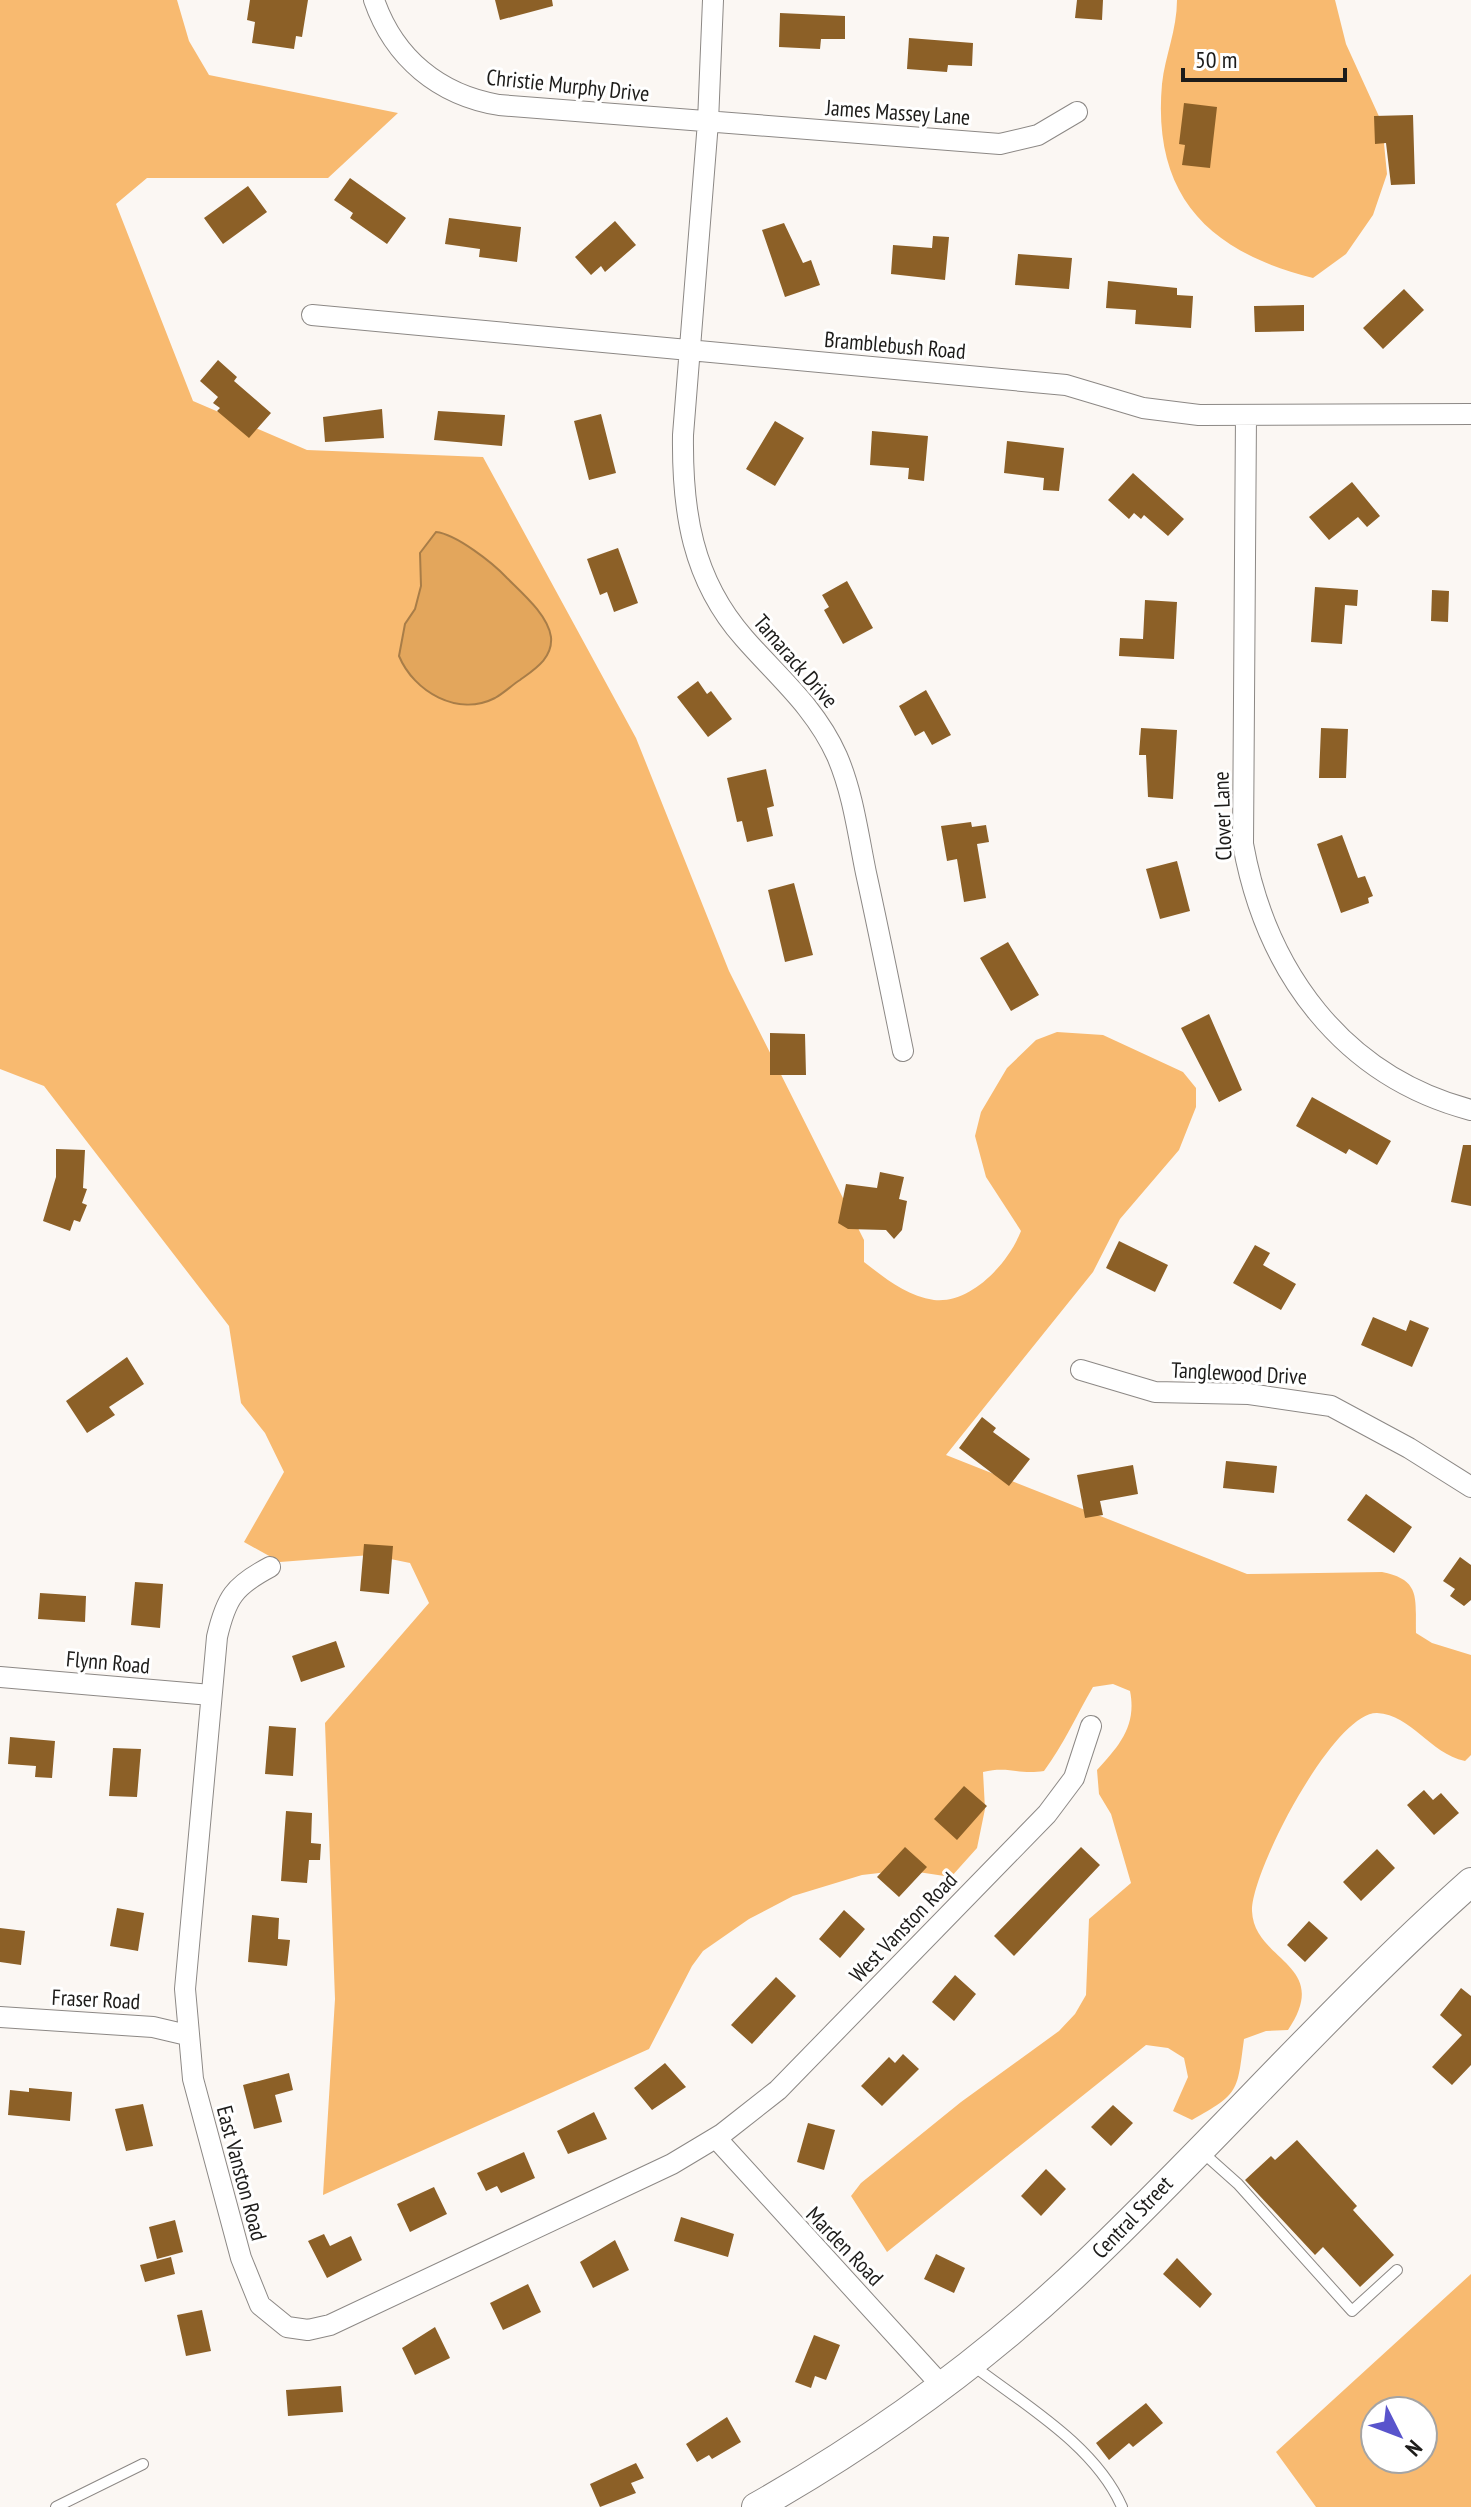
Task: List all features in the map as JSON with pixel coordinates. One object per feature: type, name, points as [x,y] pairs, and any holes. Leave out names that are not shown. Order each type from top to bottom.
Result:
[{"type":"main road","name":"Central Street","points":[[756,2507],[864,2443],[942,2386],[1088,2262],[1359,1985],[1471,1882]]},
{"type":"street","name":"Christie Murphy Drive","points":[[374,0],[389,33],[411,63],[430,79],[463,96],[499,105],[708,122]]},
{"type":"street","points":[[689,351],[708,122],[713,0]]},
{"type":"street","name":"James Massey Lane","points":[[708,122],[1000,144],[1038,135],[1077,112]]},
{"type":"street","name":"Bramblebush Road","points":[[312,315],[1066,385],[1173,413],[1471,414]]},
{"type":"street","name":"Tamarack Drive","points":[[689,351],[682,485],[693,547],[708,586],[728,618],[807,705],[838,760],[852,801],[903,1051]]},
{"type":"street","name":"Clover Lane","points":[[1246,415],[1243,844],[1250,883],[1284,967],[1328,1027],[1385,1074],[1429,1096],[1471,1110]]},
{"type":"street","name":"Tanglewood Drive","points":[[1081,1370],[1155,1392],[1249,1394],[1331,1406],[1409,1448],[1471,1487]]},
{"type":"street","name":"East Vanston Road","points":[[270,1567],[243,1581],[222,1615],[211,1695],[185,1989],[193,2079],[208,2143],[254,2294],[267,2314],[297,2330],[330,2325],[651,2174],[716,2138]]},
{"type":"street","name":"Flynn Road","points":[[0,1677],[211,1695]]},
{"type":"street","name":"West Vanston Road","points":[[716,2138],[778,2090],[1047,1814],[1074,1778],[1091,1726]]},
{"type":"street","name":"Fraser Road","points":[[0,2017],[153,2027],[187,2035]]},
{"type":"street","name":"Marden Road","points":[[716,2138],[793,2227],[942,2386]]},
{"type":"lane","points":[[1199,2148],[1238,2184],[1352,2311],[1397,2270]]},
{"type":"lane","points":[[971,2364],[1078,2449],[1102,2474],[1122,2507]]},
{"type":"lane","points":[[56,2507],[143,2464]]},
{"type":"shaded area","points":[[0,0],[177,0],[189,41],[209,75],[398,113],[328,178],[147,178],[116,204],[193,401],[307,450],[483,457],[636,738],[729,971],[864,1240],[864,1262],[896,1286],[934,1300],[962,1295],[998,1268],[1021,1231],[986,1177],[975,1136],[981,1112],[1007,1068],[1036,1040],[1057,1032],[1103,1035],[1183,1072],[1196,1088],[1196,1107],[1179,1150],[1120,1219],[1093,1272],[946,1455],[1247,1574],[1382,1572],[1404,1580],[1414,1593],[1416,1633],[1432,1643],[1471,1655],[1471,1755],[1465,1761],[1452,1757],[1400,1720],[1377,1713],[1359,1720],[1339,1738],[1318,1765],[1265,1863],[1252,1911],[1256,1928],[1265,1942],[1297,1976],[1302,1990],[1299,2008],[1288,2030],[1266,2031],[1244,2039],[1240,2070],[1233,2089],[1219,2103],[1192,2120],[1173,2111],[1188,2077],[1184,2058],[1168,2048],[1146,2045],[887,2252],[851,2196],[861,2183],[961,2102],[1059,2031],[1075,2014],[1086,1995],[1089,1919],[1131,1883],[1111,1814],[1099,1794],[1097,1770],[1119,1744],[1131,1715],[1130,1691],[1113,1684],[1093,1687],[1044,1771],[983,1772],[985,1809],[977,1848],[951,1877],[905,1870],[862,1875],[793,1896],[749,1919],[703,1951],[649,2049],[323,2195],[335,1999],[325,1723],[429,1603],[410,1563],[371,1555],[280,1562],[244,1542],[284,1472],[265,1433],[241,1403],[229,1326],[44,1086],[0,1069]]},
{"type":"shaded area","points":[[1177,0],[1335,0],[1346,44],[1382,123],[1387,174],[1373,215],[1346,254],[1313,278],[1276,267],[1217,235],[1195,213],[1178,188],[1167,158],[1161,123],[1162,84]]},
{"type":"shaded area","points":[[436,532],[464,543],[493,565],[534,605],[549,629],[551,644],[542,662],[498,696],[481,703],[466,705],[439,698],[415,680],[399,656],[405,624],[415,609],[421,586],[420,553]]},
{"type":"shaded area","points":[[1471,2274],[1471,2507],[1316,2507],[1276,2452]]},
{"type":"building","points":[[250,0],[308,0],[302,37],[296,36],[294,49],[252,43],[255,22],[247,20]]},
{"type":"building","points":[[495,0],[552,0],[553,6],[500,20]]},
{"type":"building","points":[[1077,0],[1103,0],[1102,20],[1075,18]]},
{"type":"building","points":[[780,13],[845,16],[845,39],[821,39],[820,49],[779,47]]},
{"type":"building","points":[[909,38],[973,43],[972,66],[948,65],[947,72],[907,69]]},
{"type":"building","points":[[1184,103],[1217,107],[1210,168],[1182,165],[1185,145],[1179,144]]},
{"type":"building","points":[[1413,115],[1415,184],[1391,185],[1386,143],[1375,144],[1374,116]]},
{"type":"building","points":[[350,178],[406,218],[387,244],[350,218],[353,213],[334,200]]},
{"type":"building","points":[[248,186],[267,212],[223,244],[204,218]]},
{"type":"building","points":[[449,218],[521,227],[517,262],[479,257],[480,249],[445,244]]},
{"type":"building","points":[[615,221],[636,245],[605,272],[601,266],[591,275],[575,257]]},
{"type":"building","points":[[784,223],[803,263],[811,260],[820,285],[785,297],[762,230]]},
{"type":"building","points":[[933,236],[949,237],[945,280],[891,274],[893,245],[932,248]]},
{"type":"building","points":[[1018,254],[1072,258],[1069,289],[1015,285]]},
{"type":"building","points":[[1108,281],[1177,288],[1177,295],[1193,296],[1191,328],[1135,324],[1136,310],[1106,308]]},
{"type":"building","points":[[1404,289],[1424,310],[1383,349],[1363,328]]},
{"type":"building","points":[[1304,305],[1304,331],[1255,332],[1254,306]]},
{"type":"building","points":[[218,360],[237,377],[234,381],[271,413],[249,438],[217,411],[220,408],[213,403],[218,397],[200,381]]},
{"type":"building","points":[[382,409],[384,438],[325,442],[323,417]]},
{"type":"building","points":[[438,411],[505,415],[502,446],[434,440]]},
{"type":"building","points":[[601,414],[616,473],[589,480],[574,421]]},
{"type":"building","points":[[775,421],[804,438],[775,486],[746,469]]},
{"type":"building","points":[[872,431],[928,436],[924,481],[908,479],[909,468],[870,465]]},
{"type":"building","points":[[1007,441],[1064,448],[1059,491],[1043,490],[1044,478],[1004,473]]},
{"type":"building","points":[[1133,473],[1184,519],[1168,536],[1144,515],[1141,519],[1134,513],[1129,519],[1108,500]]},
{"type":"building","points":[[1352,482],[1380,516],[1367,527],[1358,517],[1329,540],[1309,517]]},
{"type":"building","points":[[618,548],[638,603],[614,612],[607,592],[600,595],[587,559]]},
{"type":"building","points":[[847,581],[873,628],[843,644],[824,610],[829,607],[822,595]]},
{"type":"building","points":[[1315,587],[1358,590],[1357,606],[1345,605],[1342,644],[1311,642]]},
{"type":"building","points":[[1432,590],[1449,591],[1448,622],[1431,621]]},
{"type":"building","points":[[1145,600],[1177,602],[1174,659],[1119,656],[1120,638],[1143,639]]},
{"type":"building","points":[[698,681],[707,694],[711,691],[732,719],[708,737],[677,697]]},
{"type":"building","points":[[926,690],[951,735],[932,745],[924,731],[915,736],[899,706]]},
{"type":"building","points":[[1141,728],[1177,730],[1173,799],[1148,797],[1146,755],[1139,755]]},
{"type":"building","points":[[1321,728],[1348,729],[1346,778],[1319,778]]},
{"type":"building","points":[[766,769],[774,806],[767,808],[773,836],[747,842],[742,821],[737,822],[727,778]]},
{"type":"building","points":[[971,822],[972,827],[986,825],[989,842],[977,844],[986,898],[964,902],[957,859],[947,861],[941,826]]},
{"type":"building","points":[[1342,835],[1358,878],[1365,876],[1373,896],[1368,898],[1369,903],[1341,913],[1317,844]]},
{"type":"building","points":[[1177,861],[1190,911],[1160,919],[1146,869]]},
{"type":"building","points":[[794,883],[813,955],[785,962],[768,890]]},
{"type":"building","points":[[1008,942],[1039,995],[1011,1011],[980,958]]},
{"type":"building","points":[[1209,1014],[1242,1090],[1219,1102],[1181,1028]]},
{"type":"building","points":[[770,1033],[805,1034],[806,1075],[770,1075]]},
{"type":"building","points":[[1312,1097],[1391,1141],[1377,1165],[1349,1149],[1346,1154],[1296,1126]]},
{"type":"building","points":[[1463,1145],[1471,1145],[1471,1206],[1451,1202]]},
{"type":"building","points":[[56,1149],[85,1150],[83,1188],[87,1189],[82,1203],[87,1205],[80,1222],[74,1220],[70,1231],[43,1221],[56,1177]]},
{"type":"building","points":[[880,1172],[904,1177],[899,1199],[907,1201],[902,1230],[894,1239],[886,1230],[848,1229],[838,1223],[846,1184],[877,1188]]},
{"type":"building","points":[[1119,1241],[1168,1265],[1155,1292],[1106,1268]]},
{"type":"building","points":[[1255,1245],[1270,1253],[1263,1265],[1296,1284],[1281,1310],[1233,1283]]},
{"type":"building","points":[[1373,1317],[1406,1331],[1410,1320],[1429,1328],[1412,1367],[1361,1345]]},
{"type":"building","points":[[127,1357],[144,1384],[109,1407],[115,1415],[87,1433],[66,1401]]},
{"type":"building","points":[[982,1417],[996,1428],[993,1432],[1030,1459],[1009,1486],[959,1448]]},
{"type":"building","points":[[1226,1461],[1277,1466],[1274,1493],[1223,1488]]},
{"type":"building","points":[[1133,1465],[1138,1494],[1100,1501],[1103,1515],[1085,1518],[1077,1475]]},
{"type":"building","points":[[1366,1494],[1412,1527],[1394,1553],[1347,1520]]},
{"type":"building","points":[[364,1544],[393,1546],[389,1594],[360,1591]]},
{"type":"building","points":[[1460,1557],[1471,1565],[1471,1600],[1464,1606],[1450,1596],[1455,1589],[1443,1581]]},
{"type":"building","points":[[135,1582],[163,1584],[160,1628],[131,1625]]},
{"type":"building","points":[[40,1593],[86,1596],[85,1622],[38,1619]]},
{"type":"building","points":[[336,1641],[345,1667],[301,1682],[292,1656]]},
{"type":"building","points":[[269,1726],[296,1728],[293,1776],[265,1774]]},
{"type":"building","points":[[10,1737],[55,1741],[52,1778],[35,1777],[36,1766],[8,1764]]},
{"type":"building","points":[[113,1748],[141,1749],[137,1797],[109,1796]]},
{"type":"building","points":[[964,1786],[987,1806],[957,1840],[934,1819]]},
{"type":"building","points":[[1424,1790],[1433,1800],[1441,1793],[1459,1813],[1434,1835],[1407,1805]]},
{"type":"building","points":[[286,1811],[312,1813],[311,1843],[321,1844],[320,1860],[309,1860],[307,1883],[281,1881]]},
{"type":"building","points":[[905,1847],[927,1867],[899,1897],[877,1877]]},
{"type":"building","points":[[1081,1847],[1100,1865],[1014,1956],[994,1936]]},
{"type":"building","points":[[1377,1849],[1395,1868],[1361,1901],[1343,1882]]},
{"type":"building","points":[[117,1908],[144,1913],[138,1951],[110,1946]]},
{"type":"building","points":[[844,1910],[865,1929],[840,1958],[819,1939]]},
{"type":"building","points":[[252,1915],[279,1918],[278,1939],[290,1940],[287,1966],[248,1962]]},
{"type":"building","points":[[1309,1921],[1328,1938],[1305,1962],[1287,1945]]},
{"type":"building","points":[[0,1928],[25,1931],[21,1965],[0,1962]]},
{"type":"building","points":[[955,1975],[976,1994],[954,2021],[932,2002]]},
{"type":"building","points":[[776,1977],[796,1996],[752,2044],[731,2025]]},
{"type":"building","points":[[1461,1988],[1471,1996],[1471,2065],[1452,2085],[1432,2067],[1462,2035],[1440,2015]]},
{"type":"building","points":[[903,2054],[919,2069],[882,2106],[861,2086],[889,2057],[895,2063]]},
{"type":"building","points":[[665,2063],[686,2087],[652,2110],[634,2088]]},
{"type":"building","points":[[289,2073],[293,2090],[275,2095],[282,2122],[254,2129],[243,2085]]},
{"type":"building","points":[[29,2088],[72,2092],[70,2121],[8,2115],[10,2090],[29,2092]]},
{"type":"building","points":[[143,2104],[153,2146],[126,2151],[115,2109]]},
{"type":"building","points":[[1113,2105],[1133,2123],[1111,2146],[1091,2127]]},
{"type":"building","points":[[594,2112],[607,2139],[568,2154],[557,2131]]},
{"type":"building","points":[[808,2123],[835,2130],[824,2170],[797,2162]]},
{"type":"building","points":[[1297,2140],[1357,2206],[1353,2210],[1394,2255],[1360,2287],[1323,2247],[1315,2255],[1245,2180],[1271,2156],[1275,2160]]},
{"type":"building","points":[[524,2152],[535,2178],[501,2193],[497,2186],[486,2191],[477,2173]]},
{"type":"building","points":[[1046,2169],[1066,2189],[1041,2216],[1021,2196]]},
{"type":"building","points":[[434,2187],[447,2214],[410,2232],[397,2204]]},
{"type":"building","points":[[681,2217],[734,2234],[728,2257],[674,2241]]},
{"type":"building","points":[[175,2220],[183,2252],[157,2259],[149,2227]]},
{"type":"building","points":[[324,2234],[330,2246],[351,2236],[362,2260],[327,2278],[308,2241]]},
{"type":"building","points":[[615,2240],[629,2270],[593,2288],[580,2262]]},
{"type":"building","points":[[936,2254],[965,2268],[954,2293],[924,2279]]},
{"type":"building","points":[[171,2257],[175,2274],[145,2282],[140,2265]]},
{"type":"building","points":[[1177,2258],[1212,2294],[1200,2308],[1163,2274]]},
{"type":"building","points":[[528,2284],[541,2312],[503,2330],[490,2303]]},
{"type":"building","points":[[202,2310],[211,2351],[186,2356],[177,2315]]},
{"type":"building","points":[[435,2327],[450,2358],[415,2375],[402,2348]]},
{"type":"building","points":[[814,2335],[840,2345],[826,2380],[815,2376],[811,2388],[795,2382]]},
{"type":"building","points":[[341,2386],[343,2412],[288,2416],[286,2390]]},
{"type":"building","points":[[1146,2403],[1163,2423],[1133,2447],[1129,2443],[1109,2460],[1096,2443]]},
{"type":"building","points":[[727,2417],[741,2442],[712,2459],[709,2455],[697,2462],[686,2444]]},
{"type":"building","points":[[636,2463],[644,2478],[631,2483],[636,2493],[600,2507],[590,2484]]}]
